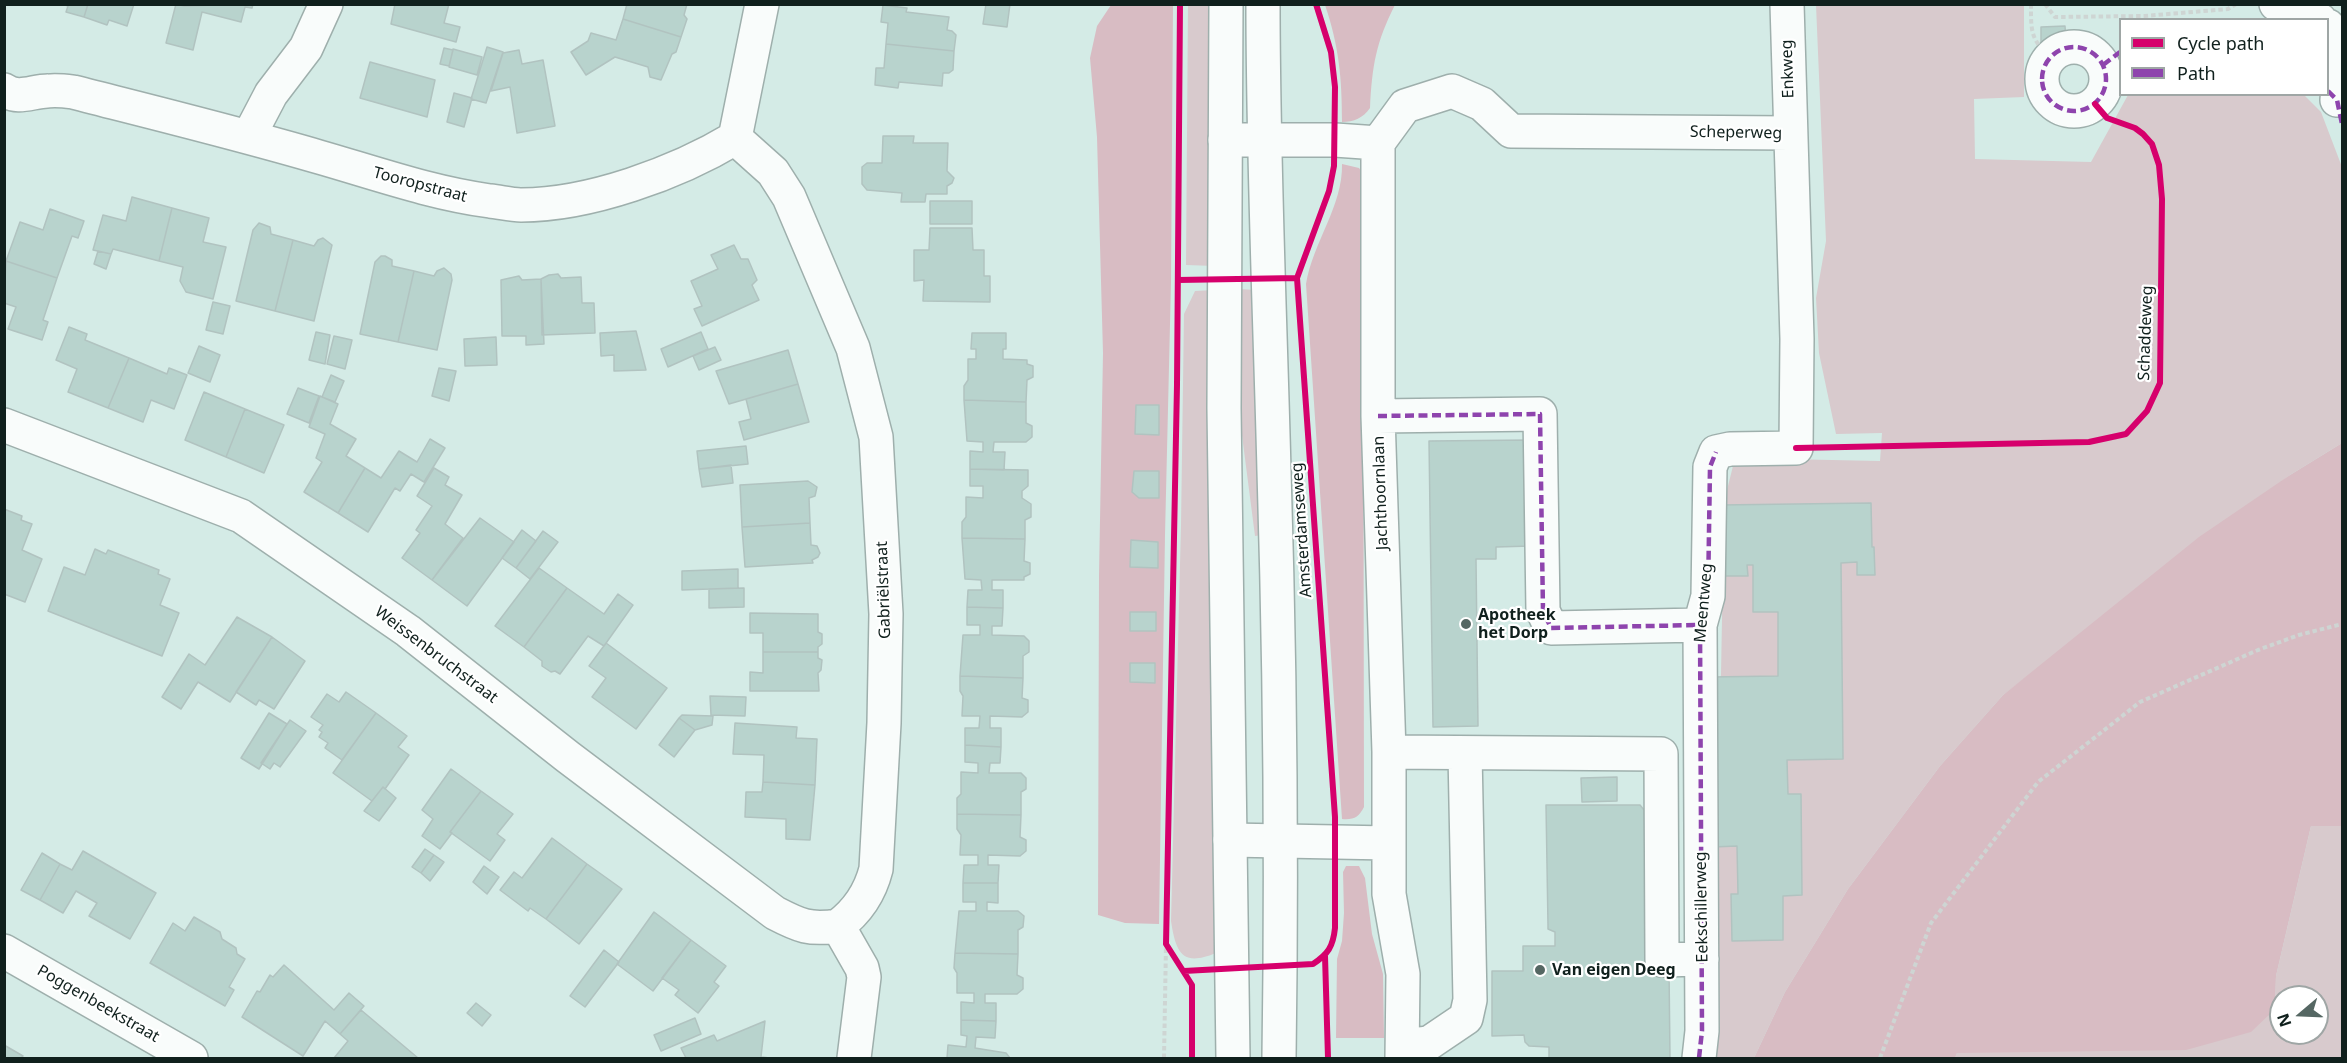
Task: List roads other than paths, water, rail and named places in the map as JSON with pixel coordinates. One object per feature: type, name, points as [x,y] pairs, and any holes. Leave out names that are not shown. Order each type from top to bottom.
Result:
[{"type":"street","points":[[249,136],[272,94],[306,48],[326,4]]},
{"type":"street","points":[[735,138],[762,4]]},
{"type":"street","points":[[1226,4],[1224,408],[1233,1059]]},
{"type":"street","name":"Amsterdamseweg","points":[[1263,4],[1263,140],[1275,494],[1280,841],[1279,1059]]},
{"type":"street","name":"Enkweg","points":[[1786,4],[1790,133]]},
{"type":"street","points":[[2276,4],[2314,18]]},
{"type":"street","points":[[2329,28],[2338,42],[2340,66],[2336,105]]},
{"type":"street","points":[[2079,47],[2112,58],[2106,86],[2102,96],[2095,104],[2086,109],[2064,110],[2048,97],[2043,87],[2042,76],[2051,57],[2068,48],[2079,47]]},
{"type":"street","name":"Tooropstraat","points":[[7,99],[47,90],[73,92],[249,136],[453,196],[520,205],[563,201],[611,191],[710,153],[735,138]]},
{"type":"street","name":"Scheperweg","points":[[1378,143],[1406,106],[1452,91],[1482,104],[1511,130],[1790,133],[1797,339],[1796,448],[1730,448],[1716,452]]},
{"type":"street","name":"Gabriëlstraat","points":[[735,138],[773,172],[789,197],[853,348],[876,437],[886,614],[884,723],[876,869],[872,887],[861,904],[849,918],[838,926]]},
{"type":"street","points":[[1225,140],[1335,140],[1378,143]]},
{"type":"street","name":"Jachthoornlaan","points":[[1378,143],[1378,416],[1389,753],[1389,894],[1403,975],[1403,1052],[1430,1043],[1466,1018],[1470,1000],[1465,753]]},
{"type":"street","points":[[1378,416],[1540,414],[1543,611],[1551,628],[1700,625]]},
{"type":"street","name":"Weissenbruchstraat","points":[[4,425],[241,516],[408,631],[568,757],[775,912],[795,923],[816,929],[838,926]]},
{"type":"street","name":"Meentweg","points":[[1700,755],[1700,625],[1708,596],[1710,467],[1716,452]]},
{"type":"street","points":[[1389,753],[1661,754],[1662,960],[1702,959]]},
{"type":"street","name":"Eekschillerweg","points":[[1699,1059],[1702,1031],[1700,755]]},
{"type":"street","points":[[1230,840],[1389,843]]},
{"type":"street","points":[[838,926],[862,968],[864,977],[854,1059]]},
{"type":"street","name":"Poggenbeekstraat","points":[[4,951],[191,1059]]},
{"type":"place","name":"Apotheek het Dorp","points":[[1466,624]]},
{"type":"place","name":"Van eigen Deeg","points":[[1540,970]]}]
